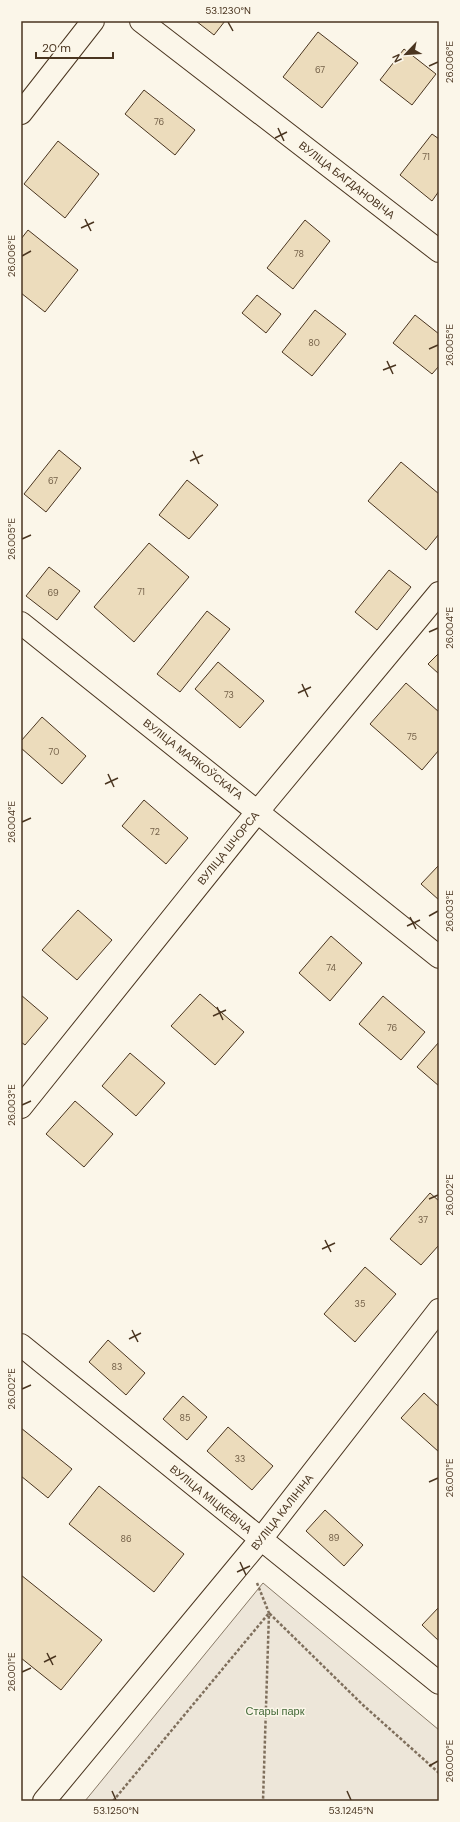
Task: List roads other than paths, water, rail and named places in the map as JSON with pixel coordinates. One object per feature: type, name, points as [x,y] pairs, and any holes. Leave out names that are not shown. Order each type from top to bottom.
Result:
[{"type":"street","points":[[21,113],[93,21]]},
{"type":"street","name":"ВУЛІЦА БАГДАНОВІЧА","points":[[141,21],[439,252]]},
{"type":"street","name":"ВУЛІЦА ШЧОРСА","points":[[21,1107],[258,811],[439,593]]},
{"type":"street","name":"ВУЛІЦА МАЯКОЎСКАГА","points":[[21,623],[439,957]]},
{"type":"street","name":"ВУЛІЦА КАЛІНІНА","points":[[44,1801],[261,1539],[439,1310]]},
{"type":"street","name":"ВУЛІЦА МІЦКЕВІЧА","points":[[21,1345],[439,1683]]},
{"type":"park label","name":"Стары парк","points":[[275,1711]]}]
